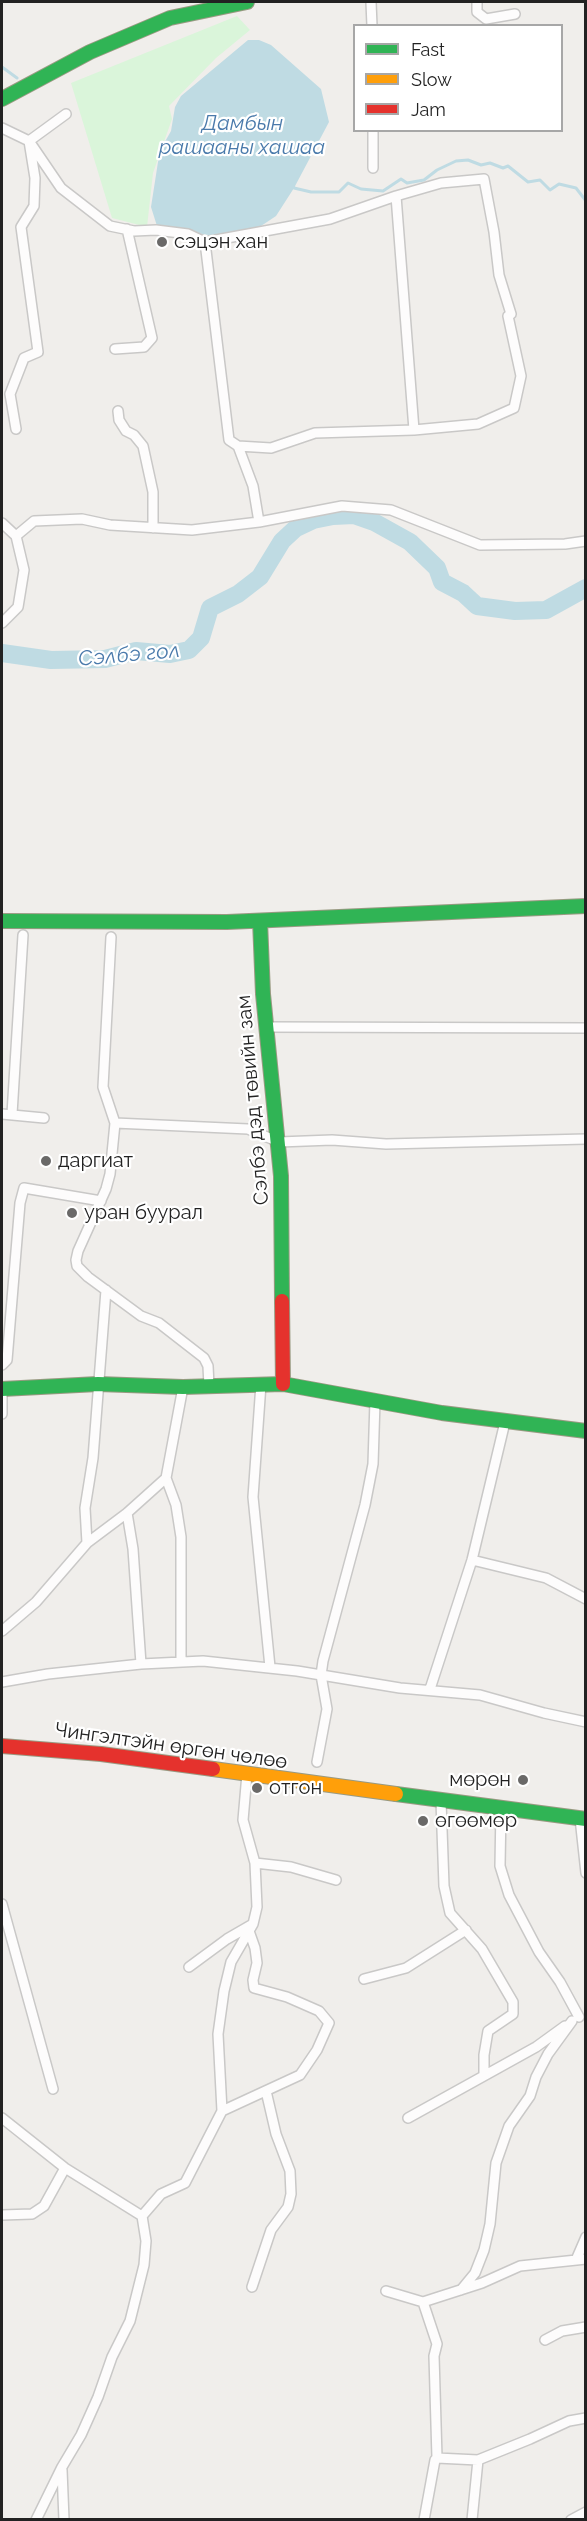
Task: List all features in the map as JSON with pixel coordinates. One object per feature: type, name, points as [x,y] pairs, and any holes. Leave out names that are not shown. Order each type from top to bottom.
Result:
[{"type":"street","points":[[2,99],[90,52],[170,18],[247,2]]},
{"type":"street","points":[[371,2],[372,24]]},
{"type":"street","points":[[477,2],[477,12],[486,19],[515,14]]},
{"type":"street","points":[[28,141],[66,114]]},
{"type":"street","points":[[2,128],[28,141],[61,188],[110,226],[188,234],[205,242],[330,219],[441,183],[484,179],[499,274],[511,314],[508,316],[521,376],[514,408],[478,424],[414,430],[315,433],[271,448],[238,446]]},
{"type":"street","points":[[373,168],[374,132]]},
{"type":"street","points":[[16,429],[10,394],[24,358],[38,352],[21,226],[34,206],[35,178],[28,141]]},
{"type":"street","points":[[396,196],[414,430]]},
{"type":"street","points":[[115,349],[144,347],[152,338],[127,229]]},
{"type":"street","points":[[205,242],[230,440],[238,446],[253,486],[259,522]]},
{"type":"street","points":[[118,411],[119,420],[126,431],[134,435],[143,446],[153,492],[153,528]]},
{"type":"street","points":[[16,536],[34,521],[82,519],[110,525],[192,530],[259,522],[342,506],[391,510],[480,545],[565,544],[585,541]]},
{"type":"street","points":[[2,523],[16,536],[24,570],[18,607],[2,623]]},
{"type":"street","points":[[2,921],[260,921],[585,906]]},
{"type":"street","name":"Сэлбэ дэд төвийн зам","points":[[260,921],[267,1027],[279,1142],[283,1384]]},
{"type":"street","points":[[12,1114],[23,935]]},
{"type":"street","points":[[111,937],[103,1087],[115,1123],[110,1174],[76,1260],[77,1266],[88,1277],[141,1316],[159,1323],[204,1358],[208,1366],[209,1386]]},
{"type":"street","points":[[267,1027],[585,1028]]},
{"type":"street","points":[[2,1114],[44,1118]]},
{"type":"street","points":[[115,1123],[248,1129],[279,1142],[332,1140],[386,1144],[585,1139]]},
{"type":"street","points":[[2,1365],[7,1360],[20,1203],[24,1188],[101,1201]]},
{"type":"street","points":[[87,1543],[85,1508],[93,1458],[106,1290]]},
{"type":"street","points":[[2,1414],[2,1389],[98,1384],[183,1387],[283,1384],[504,1422],[585,1431]]},
{"type":"street","points":[[261,1384],[253,1497],[270,1667]]},
{"type":"street","points":[[182,1660],[181,1537],[176,1505],[166,1478],[183,1387]]},
{"type":"street","points":[[317,1762],[327,1709],[321,1675],[335,1613],[366,1504],[373,1464],[375,1401]]},
{"type":"street","points":[[430,1689],[472,1560],[504,1422]]},
{"type":"street","points":[[2,1631],[36,1602],[87,1543],[127,1514],[166,1478]]},
{"type":"street","points":[[127,1514],[133,1549],[141,1664]]},
{"type":"street","points":[[472,1560],[546,1578],[585,1599]]},
{"type":"street","points":[[2,1682],[48,1674],[182,1660],[270,1667],[400,1688],[480,1695],[585,1722]]},
{"type":"street","name":"Чингэлтэйн өргөн чөлөө","points":[[2,1746],[69,1750],[583,1819]]},
{"type":"street","points":[[142,2216],[161,2194],[185,2183],[222,2111],[218,2034],[224,1991],[231,1962],[251,1927],[258,1907],[255,1863],[243,1820],[247,1774]]},
{"type":"street","points":[[441,1801],[444,1886],[450,1913],[482,1949],[513,2002],[513,2014],[488,2031],[484,2055],[484,2075]]},
{"type":"street","points":[[501,1808],[500,1866],[509,1895],[538,1953],[560,1982],[579,2016]]},
{"type":"street","points":[[583,1819],[585,1873]]},
{"type":"street","points":[[255,1863],[291,1867],[336,1881]]},
{"type":"street","points":[[2,1904],[53,2089]]},
{"type":"street","points":[[189,1967],[226,1939],[251,1927]]},
{"type":"street","points":[[222,2111],[300,2075],[317,2050],[329,2023],[320,2011],[287,1997],[254,1988],[253,1980],[257,1964],[251,1927]]},
{"type":"street","points":[[364,1979],[406,1968],[466,1930]]},
{"type":"street","points":[[408,2118],[536,2047],[579,2016]]},
{"type":"street","points":[[461,2290],[475,2273],[484,2250],[490,2224],[496,2163],[509,2126],[530,2096],[536,2077],[548,2054],[579,2016]]},
{"type":"street","points":[[252,2287],[271,2230],[288,2207],[291,2194],[290,2171],[276,2134],[266,2091]]},
{"type":"street","points":[[2,2118],[65,2168],[142,2216],[146,2241],[144,2265],[130,2321],[112,2357],[81,2435],[62,2467],[36,2520]]},
{"type":"street","points":[[2,2214],[32,2214],[44,2206],[65,2168]]},
{"type":"street","points":[[386,2291],[423,2302],[461,2290],[520,2266],[581,2260],[585,2237]]},
{"type":"street","points":[[423,2302],[437,2344],[434,2356],[437,2458],[424,2520]]},
{"type":"street","points":[[545,2340],[562,2331],[585,2327]]},
{"type":"street","points":[[437,2458],[478,2460],[569,2421],[585,2418]]},
{"type":"street","points":[[472,2520],[478,2460]]},
{"type":"street","points":[[62,2467],[64,2520]]},
{"type":"street","points":[[571,2520],[585,2512]]},
{"type":"green space","points":[[237,16],[250,30],[216,58],[169,106],[172,119],[153,173],[147,227],[112,218],[71,83]]},
{"type":"water","name":"Дамбын рашааны хашаа","points":[[248,40],[259,40],[271,45],[321,89],[329,122],[294,188],[276,216],[258,228],[214,236],[157,226],[151,207],[158,162],[162,147],[171,131],[175,107],[181,96]]},
{"type":"waterway","points":[[2,67],[17,78]]},
{"type":"waterway","points":[[293,184],[294,188],[311,192],[339,192],[348,183],[361,189],[383,191],[401,179],[407,183],[424,180],[437,170],[456,161],[468,160],[481,165],[490,163],[503,168],[508,166],[528,182],[540,180],[550,190],[559,184],[576,188],[586,201]]},
{"type":"waterway","name":"Сэлбэ гол","points":[[2,653],[51,660],[105,659],[136,651],[170,654],[189,650],[201,638],[210,608],[238,594],[260,577],[282,541],[296,528],[313,520],[333,516],[354,515],[374,522],[410,542],[437,568],[442,582],[463,593],[477,606],[515,611],[546,610],[586,588]]},
{"type":"traffic: fast","points":[[2,99],[90,52],[170,18],[247,2]]},
{"type":"traffic: fast","points":[[2,921],[227,922],[586,906]]},
{"type":"traffic: fast","points":[[260,921],[263,994],[281,1176],[282,1301]]},
{"type":"traffic: fast","points":[[2,1389],[98,1384],[183,1387],[283,1384],[442,1413],[586,1431]]},
{"type":"traffic: fast","points":[[396,1794],[586,1819]]},
{"type":"traffic: slow","points":[[213,1769],[396,1794]]},
{"type":"traffic: jam","points":[[282,1301],[283,1384]]},
{"type":"traffic: jam","points":[[2,1746],[101,1754],[213,1769]]},
{"type":"place","name":"сэцэн хан","points":[[162,242]]},
{"type":"place","name":"даргиат","points":[[46,1161]]},
{"type":"place","name":"уран буурал","points":[[72,1213]]},
{"type":"place","name":"мөрөн","points":[[523,1780]]},
{"type":"place","name":"отгон","points":[[257,1788]]},
{"type":"place","name":"өгөөмөр","points":[[423,1821]]}]
